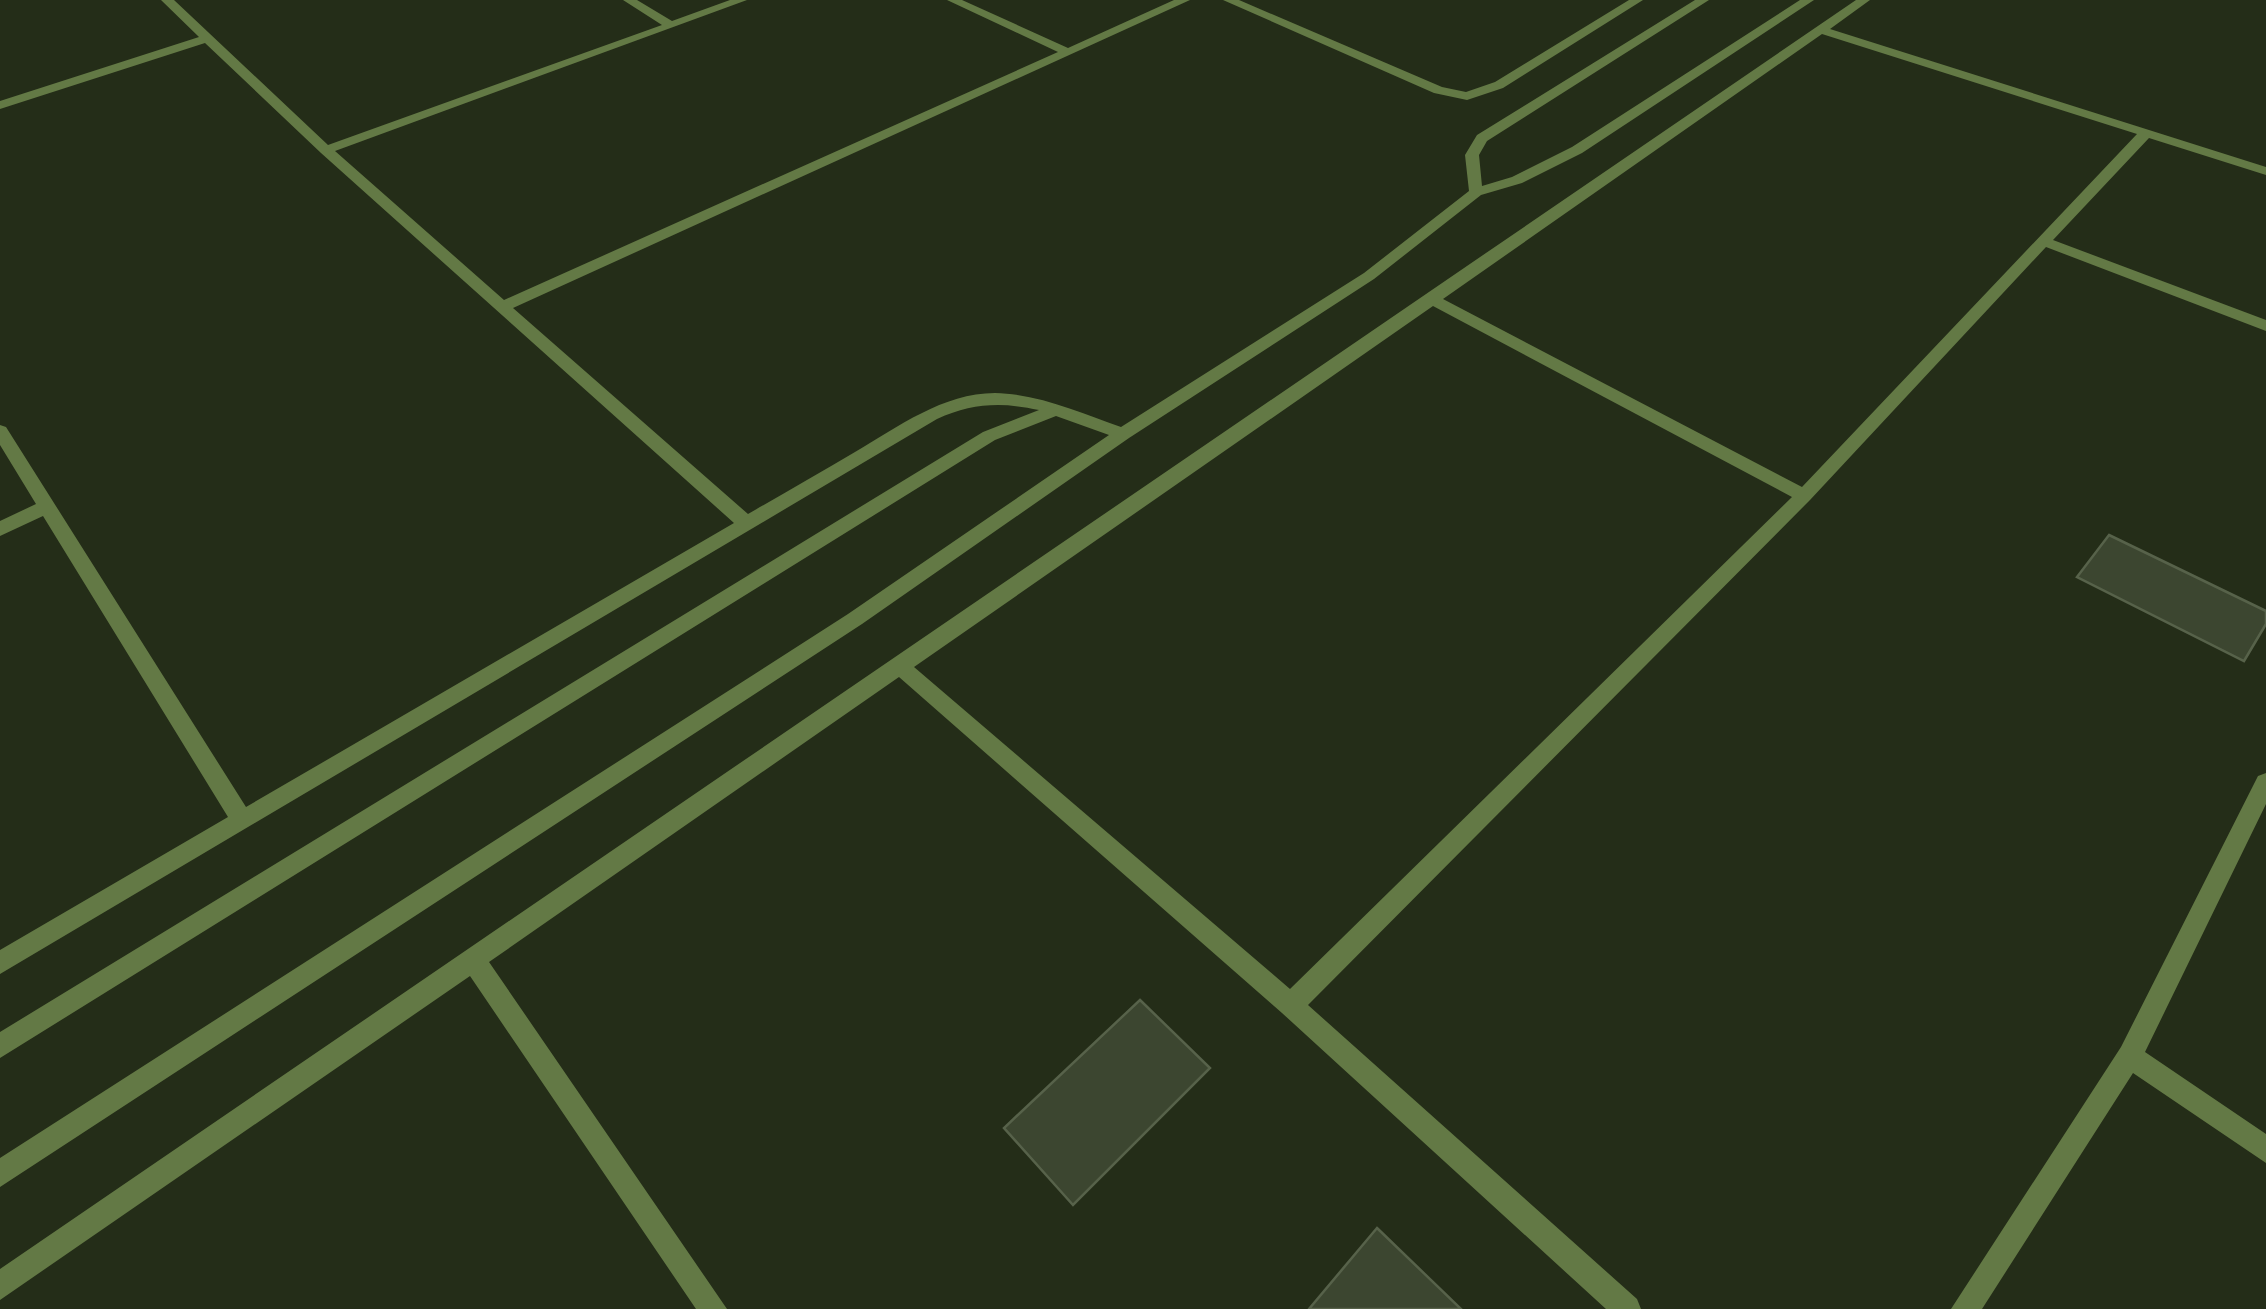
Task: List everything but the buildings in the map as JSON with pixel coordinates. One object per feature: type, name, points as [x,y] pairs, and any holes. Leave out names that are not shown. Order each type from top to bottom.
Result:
[{"type":"street","points":[[167,0],[326,150],[747,524]]},
{"type":"street","points":[[629,0],[671,26]]},
{"type":"street","points":[[326,150],[741,0]]},
{"type":"street","points":[[953,0],[1067,52]]},
{"type":"street","points":[[504,306],[1184,0]]},
{"type":"street","points":[[1228,0],[1438,90],[1467,96],[1498,85],[1637,0]]},
{"type":"street","points":[[1476,192],[1472,155],[1482,138],[1703,0]]},
{"type":"street","points":[[0,1174],[855,619],[1122,434],[1369,276],[1476,192],[1517,180],[1577,150],[1808,0]]},
{"type":"street","points":[[0,1286],[1821,30],[1853,2]]},
{"type":"street","points":[[1821,30],[2266,171]]},
{"type":"street","points":[[0,105],[208,38]]},
{"type":"street","points":[[1291,1004],[1804,496],[2146,132]]},
{"type":"street","points":[[2043,241],[2266,326]]},
{"type":"street","points":[[1430,298],[1804,496]]},
{"type":"street","points":[[0,963],[956,402],[986,396],[1014,398],[1122,434]]},
{"type":"street","points":[[0,1046],[989,436],[1056,410]]},
{"type":"street","points":[[0,432],[242,820]]},
{"type":"street","points":[[0,529],[44,508]]},
{"type":"street","points":[[899,666],[1291,1004],[1628,1309]]},
{"type":"street","points":[[1965,1309],[2130,1056],[2266,782]]},
{"type":"street","points":[[472,958],[713,1309]]},
{"type":"street","points":[[2130,1056],[2266,1150]]}]
